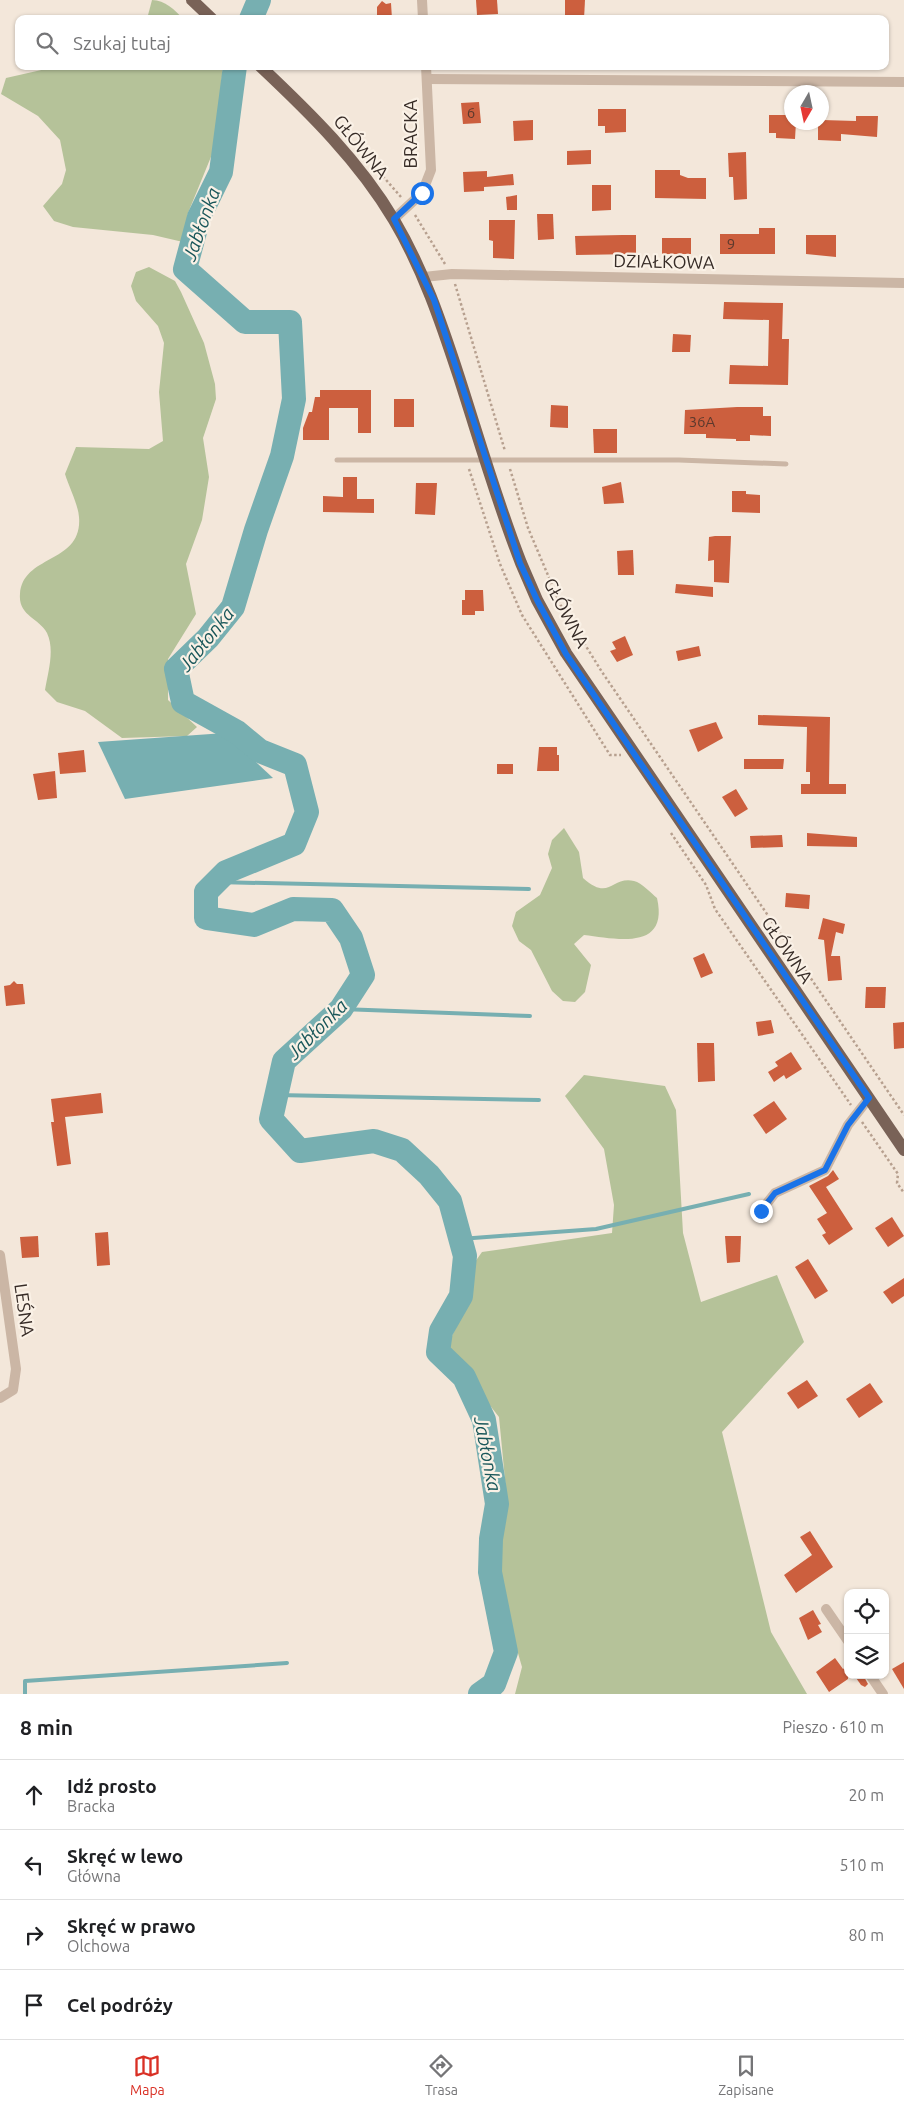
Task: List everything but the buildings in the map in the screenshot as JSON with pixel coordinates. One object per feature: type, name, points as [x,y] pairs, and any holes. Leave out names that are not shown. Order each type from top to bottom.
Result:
[{"type":"main road","points":[[192,0],[208,15]]},
{"type":"main road","name":"GŁÓWNA","points":[[264,70],[315,118],[360,170],[394,219],[424,277],[434,300],[520,563],[537,600],[566,654],[904,1150]]},
{"type":"street","points":[[422,0],[423,15]]},
{"type":"street","name":"BRACKA","points":[[394,219],[422,193],[431,170],[426,70]]},
{"type":"street","points":[[427,79],[904,82]]},
{"type":"street","name":"DZIAŁKOWA","points":[[424,277],[452,274],[904,282]]},
{"type":"street","points":[[761,1211],[775,1193],[825,1170],[848,1125],[869,1098]]},
{"type":"street","name":"LEŚNA","points":[[0,1255],[16,1369],[13,1390],[0,1398]]},
{"type":"street","points":[[826,1609],[844,1635]]},
{"type":"street","points":[[873,1679],[883,1694]]},
{"type":"lane","points":[[337,460],[507,458],[679,460],[786,464]]},
{"type":"path","points":[[408,204],[452,274],[528,528],[562,606],[607,681],[904,1116]]},
{"type":"green space","points":[[152,0],[157,0],[173,9],[179,15],[148,15]]},
{"type":"green space","points":[[41,70],[223,70],[215,147],[188,213],[183,242],[153,235],[73,227],[54,221],[43,206],[62,184],[66,170],[60,140],[38,116],[1,94],[6,78]]},
{"type":"green space","points":[[149,267],[175,281],[181,292],[204,343],[215,384],[216,399],[203,438],[209,477],[202,520],[186,564],[196,614],[168,659],[168,700],[197,727],[187,736],[122,738],[85,711],[57,702],[45,690],[50,661],[49,640],[43,628],[22,607],[20,594],[24,581],[31,572],[63,551],[72,543],[78,532],[78,512],[65,474],[76,447],[149,449],[163,441],[159,392],[164,343],[158,326],[136,301],[131,286],[136,272]]},
{"type":"green space","points":[[564,828],[579,852],[583,878],[599,888],[610,887],[626,880],[637,882],[657,898],[659,915],[655,927],[648,934],[637,938],[625,939],[584,935],[574,944],[591,965],[585,992],[575,1002],[563,1001],[552,991],[531,950],[519,941],[512,926],[516,912],[540,895],[552,868],[548,854],[552,840]]},
{"type":"green space","points":[[584,1075],[665,1086],[676,1110],[683,1233],[701,1302],[777,1275],[804,1342],[722,1432],[771,1632],[807,1694],[515,1694],[522,1667],[497,1581],[506,1490],[499,1417],[456,1362],[448,1344],[470,1299],[470,1269],[482,1252],[612,1233],[614,1205],[604,1149],[565,1096]]},
{"type":"water","points":[[225,733],[273,778],[125,799],[98,742]]},
{"type":"waterway","name":"Jabłonka","points":[[253,15],[259,0]]},
{"type":"waterway","name":"Jabłonka","points":[[234,70],[221,172],[199,217],[185,269],[245,322],[290,322],[294,399],[282,456],[256,530],[233,607],[208,638],[176,669],[183,702],[237,732],[260,751],[295,765],[307,812],[294,844],[226,872],[206,892],[206,918],[254,925],[293,909],[332,910],[351,938],[363,975],[341,1009],[284,1061],[271,1119],[300,1151],[374,1141],[402,1150],[429,1175],[450,1201],[465,1256],[461,1296],[441,1331],[438,1352],[464,1377],[484,1420],[497,1504],[491,1539],[490,1572],[506,1652],[494,1684],[480,1694]]},
{"type":"waterway","points":[[216,882],[529,889]]},
{"type":"waterway","points":[[341,1009],[530,1016]]},
{"type":"waterway","points":[[276,1095],[539,1100]]},
{"type":"waterway","points":[[460,1239],[596,1229],[749,1194]]},
{"type":"waterway","points":[[25,1694],[25,1681],[287,1663]]},
{"type":"route","points":[[422,193],[394,219],[434,300],[507,527],[520,563],[537,600],[566,654],[784,977],[869,1098],[848,1125],[825,1170],[775,1193],[761,1211]]}]
